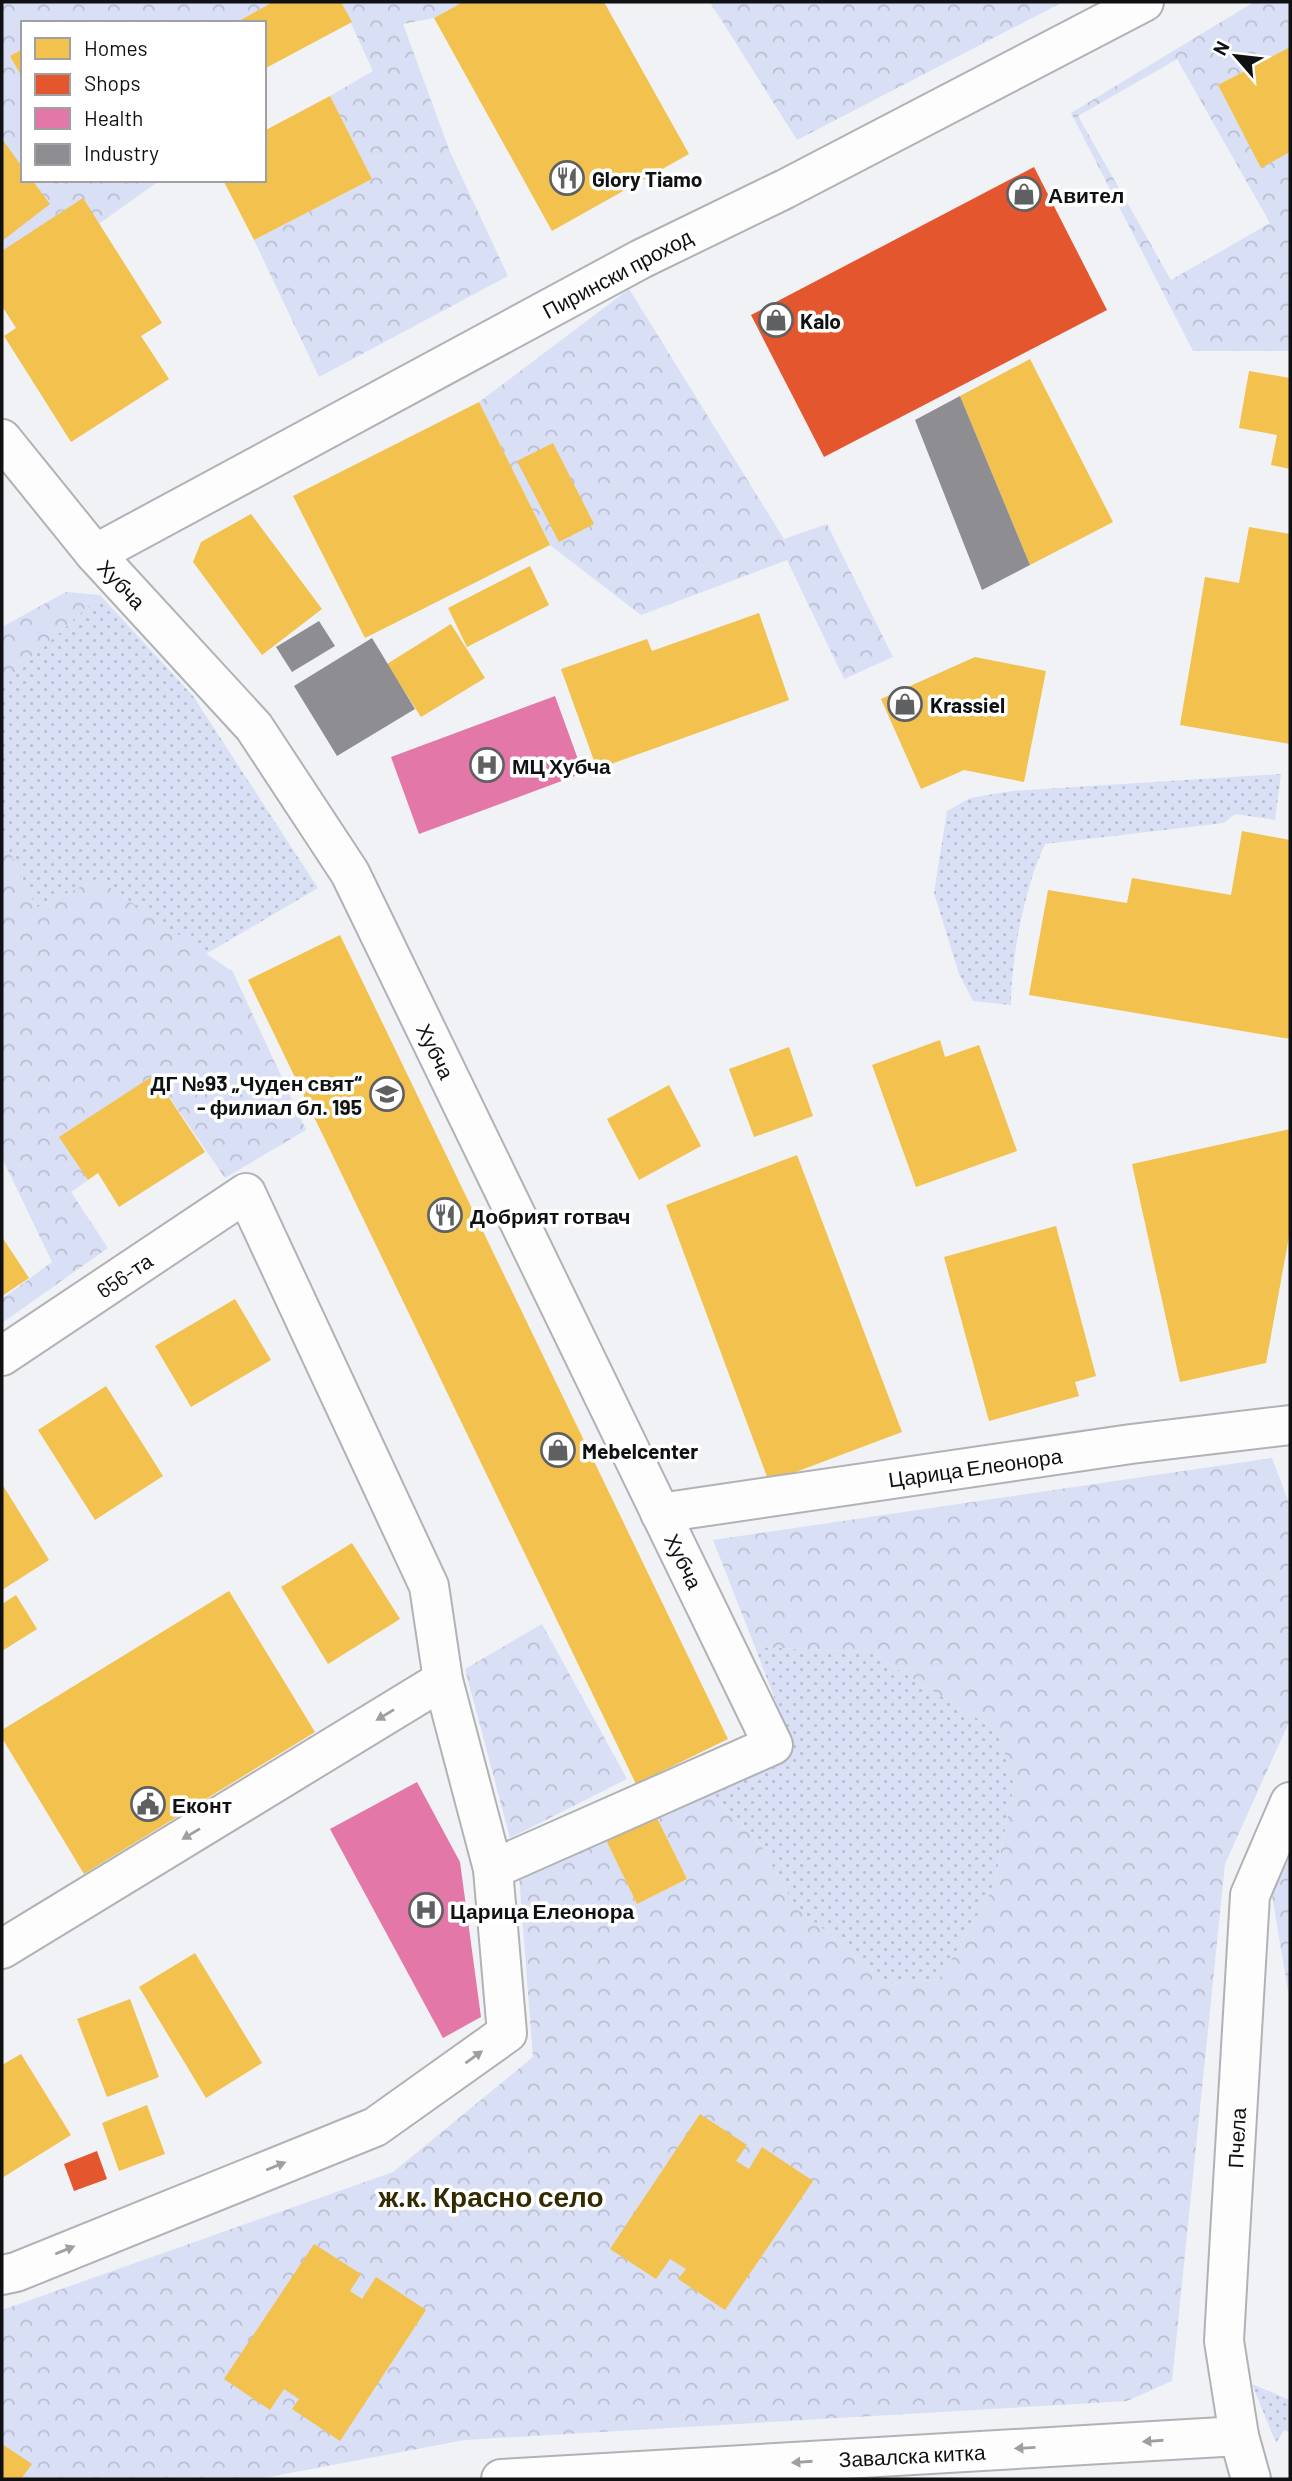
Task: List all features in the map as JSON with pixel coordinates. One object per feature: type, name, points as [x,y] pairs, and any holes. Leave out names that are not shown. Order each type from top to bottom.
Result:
[{"type":"street","name":"Пирински проход","points":[[95,554],[641,259],[785,190],[1144,2]]},
{"type":"street","name":"Хубча","points":[[2,439],[95,554],[254,727],[350,873],[773,1745],[493,1869]]},
{"type":"street","name":"656-та","points":[[2,1356],[246,1193],[429,1586],[443,1680]]},
{"type":"street","name":"Царица Елеонора","points":[[660,1513],[1131,1444],[1290,1425]]},
{"type":"street","points":[[2,1949],[443,1680],[493,1869],[507,2033],[375,2127],[16,2272],[2,2275]]},
{"type":"street","name":"Пчела","points":[[1251,2479],[1240,2436],[1224,2341],[1250,1895],[1290,1802]]},
{"type":"street","name":"Завалска китка","points":[[501,2479],[1240,2436]]},
{"type":"green space","points":[[2,2],[273,2],[239,21],[21,21],[21,182],[158,182],[2,293]]},
{"type":"green space","points":[[341,2],[463,2],[434,18],[403,24],[450,152],[508,276],[319,377],[254,240],[372,179],[330,96],[373,71]]},
{"type":"green space","points":[[710,2],[1063,2],[797,140]]},
{"type":"green space","points":[[1254,2],[1290,2],[1290,47],[1218,85],[1261,167],[1290,152],[1290,351],[1193,351],[1071,113]],"holes":[[[1177,59],[1270,223],[1171,280],[1078,116]]]},
{"type":"green space","points":[[629,289],[784,539],[827,524],[893,657],[844,679],[787,560],[641,615],[550,545],[479,402]]},
{"type":"green space","points":[[66,592],[100,595],[2,686],[2,627]]},
{"type":"green space","points":[[100,595],[193,696],[318,888],[206,954],[97,879],[36,908],[2,835],[2,686]]},
{"type":"green space","points":[[1281,774],[1275,820],[1235,814],[1224,823],[1045,844],[1031,880],[1020,923],[1011,1005],[973,1001],[959,974],[934,893],[947,811],[970,798],[1012,791]]},
{"type":"green space","points":[[2,835],[36,908],[97,879],[233,972],[306,1130],[225,1178],[154,1075],[60,1137],[88,1180],[71,1192],[108,1248],[2,1323],[2,1299],[52,1262],[2,1158]]},
{"type":"green space","points":[[1272,1458],[1290,1506],[1290,1720],[1225,1864],[1172,2381],[1127,2401],[465,2440],[258,2479],[2,2479],[2,2310],[393,2172],[533,2057],[519,1876],[606,1840],[637,1904],[687,1879],[656,1816],[708,1789],[760,1844],[795,1906],[890,1984],[940,1979],[994,1887],[1014,1785],[998,1731],[870,1652],[755,1647],[713,1540]]},
{"type":"green space","points":[[542,1624],[627,1779],[510,1838],[465,1669]]},
{"type":"green space","points":[[755,1647],[870,1652],[998,1731],[1014,1785],[994,1887],[940,1979],[890,1984],[795,1906],[760,1844],[708,1789],[794,1750]]},
{"type":"green space","points":[[1290,1848],[1290,1990],[1288,1991],[1271,1889]]},
{"type":"green space","points":[[1252,2384],[1290,2400],[1290,2433],[1284,2430],[1276,2443]]},
{"type":"building: Homes","points":[[273,2],[341,2],[352,22],[266,68],[266,21],[239,21]]},
{"type":"building: Homes","points":[[463,2],[604,2],[689,154],[552,231],[434,18]]},
{"type":"building: Homes","points":[[1290,47],[1290,152],[1261,168],[1218,85]]},
{"type":"building: Homes","points":[[21,50],[21,75],[10,56]]},
{"type":"building: Homes","points":[[330,96],[372,179],[254,240],[224,182],[266,182],[266,130]]},
{"type":"building: Homes","points":[[2,139],[21,165],[21,182],[34,182],[50,204],[2,241]]},
{"type":"building: Homes","points":[[83,198],[162,323],[141,336],[169,379],[71,442],[4,336],[16,328],[2,306],[2,251]]},
{"type":"building: Homes","points":[[1030,359],[1113,522],[1030,565],[960,396]]},
{"type":"building: Homes","points":[[1249,371],[1290,378],[1290,469],[1271,465],[1277,435],[1239,428]]},
{"type":"building: Homes","points":[[479,402],[550,545],[365,638],[293,496]]},
{"type":"building: Homes","points":[[553,443],[594,524],[559,542],[517,461]]},
{"type":"building: Homes","points":[[251,514],[322,609],[262,655],[193,562],[201,542]]},
{"type":"building: Homes","points":[[1249,527],[1290,534],[1290,744],[1180,725],[1205,577],[1239,583]]},
{"type":"building: Homes","points":[[530,566],[549,605],[467,647],[448,608]]},
{"type":"building: Homes","points":[[759,613],[789,700],[597,769],[561,669],[647,639],[652,651]]},
{"type":"building: Homes","points":[[451,624],[485,678],[421,717],[387,664]]},
{"type":"building: Homes","points":[[975,657],[1046,671],[1024,782],[964,770],[921,789],[881,699]]},
{"type":"building: Homes","points":[[1242,831],[1290,840],[1290,1039],[1029,995],[1048,890],[1127,903],[1132,878],[1231,895]]},
{"type":"building: Homes","points":[[340,935],[728,1739],[636,1784],[248,980]]},
{"type":"building: Homes","points":[[940,1040],[945,1057],[979,1045],[1017,1151],[916,1187],[872,1065]]},
{"type":"building: Homes","points":[[789,1047],[813,1116],[754,1137],[729,1069]]},
{"type":"building: Homes","points":[[154,1075],[205,1152],[119,1207],[98,1173],[88,1180],[59,1137]]},
{"type":"building: Homes","points":[[669,1085],[701,1146],[639,1180],[607,1119]]},
{"type":"building: Homes","points":[[1290,1129],[1290,1231],[1266,1363],[1180,1382],[1132,1164]]},
{"type":"building: Homes","points":[[797,1155],[902,1432],[769,1482],[666,1205]]},
{"type":"building: Homes","points":[[1056,1226],[1096,1376],[1075,1382],[1079,1396],[989,1421],[944,1257]]},
{"type":"building: Homes","points":[[2,1237],[29,1278],[2,1296]]},
{"type":"building: Homes","points":[[235,1299],[271,1360],[191,1407],[155,1346]]},
{"type":"building: Homes","points":[[106,1386],[163,1476],[95,1520],[38,1430]]},
{"type":"building: Homes","points":[[2,1484],[49,1560],[2,1590]]},
{"type":"building: Homes","points":[[352,1543],[400,1619],[328,1664],[281,1587]]},
{"type":"building: Homes","points":[[229,1591],[315,1732],[84,1874],[2,1738],[2,1730]]},
{"type":"building: Homes","points":[[16,1595],[37,1629],[2,1651],[2,1604]]},
{"type":"building: Homes","points":[[656,1816],[687,1879],[637,1904],[606,1840]]},
{"type":"building: Homes","points":[[195,1953],[262,2063],[206,2098],[139,1987]]},
{"type":"building: Homes","points":[[130,1999],[159,2077],[107,2097],[77,2019]]},
{"type":"building: Homes","points":[[21,2054],[71,2135],[2,2178],[2,2065]]},
{"type":"building: Homes","points":[[147,2105],[165,2154],[119,2171],[102,2123]]},
{"type":"building: Homes","points":[[700,2114],[747,2145],[736,2161],[749,2169],[762,2147],[813,2181],[725,2310],[678,2279],[686,2269],[670,2259],[656,2279],[610,2249]]},
{"type":"building: Homes","points":[[314,2244],[361,2274],[350,2291],[362,2299],[376,2277],[426,2310],[340,2441],[292,2409],[299,2399],[284,2389],[270,2410],[224,2379]]},
{"type":"building: Homes","points":[[2,2444],[32,2464],[21,2479],[2,2479]]},
{"type":"building: Shops","points":[[1034,167],[1107,310],[824,457],[751,315]]},
{"type":"building: Shops","points":[[97,2151],[107,2179],[74,2191],[64,2164]]},
{"type":"building: Health","name":"МЦ Хубча","points":[[555,696],[583,773],[419,834],[391,757]]},
{"type":"building: Health","points":[[417,1782],[460,1862],[481,2017],[443,2038],[330,1829]]},
{"type":"building: Industry","points":[[960,396],[1030,565],[982,590],[915,420]]},
{"type":"building: Industry","points":[[319,621],[335,646],[292,672],[276,647]]},
{"type":"building: Industry","points":[[372,638],[415,709],[337,756],[294,686]]},
{"type":"place","name":"Glory Tiamo","points":[[567,178]]},
{"type":"place","name":"Авител","points":[[1024,194]]},
{"type":"place","name":"Kalo","points":[[776,320]]},
{"type":"place","name":"Krassiel","points":[[905,704]]},
{"type":"place","name":"МЦ Хубча","points":[[487,765]]},
{"type":"place","name":"ДГ №93 „Чуден свят“ - филиал бл. 195","points":[[387,1094]]},
{"type":"place","name":"Добрият готвач","points":[[445,1215]]},
{"type":"place","name":"Mebelcenter","points":[[558,1450]]},
{"type":"place","name":"Еконт","points":[[148,1804]]},
{"type":"place","name":"Царица Елеонора","points":[[426,1910]]},
{"type":"district","name":"ж.к. Красно село","points":[[491,2196]]}]
